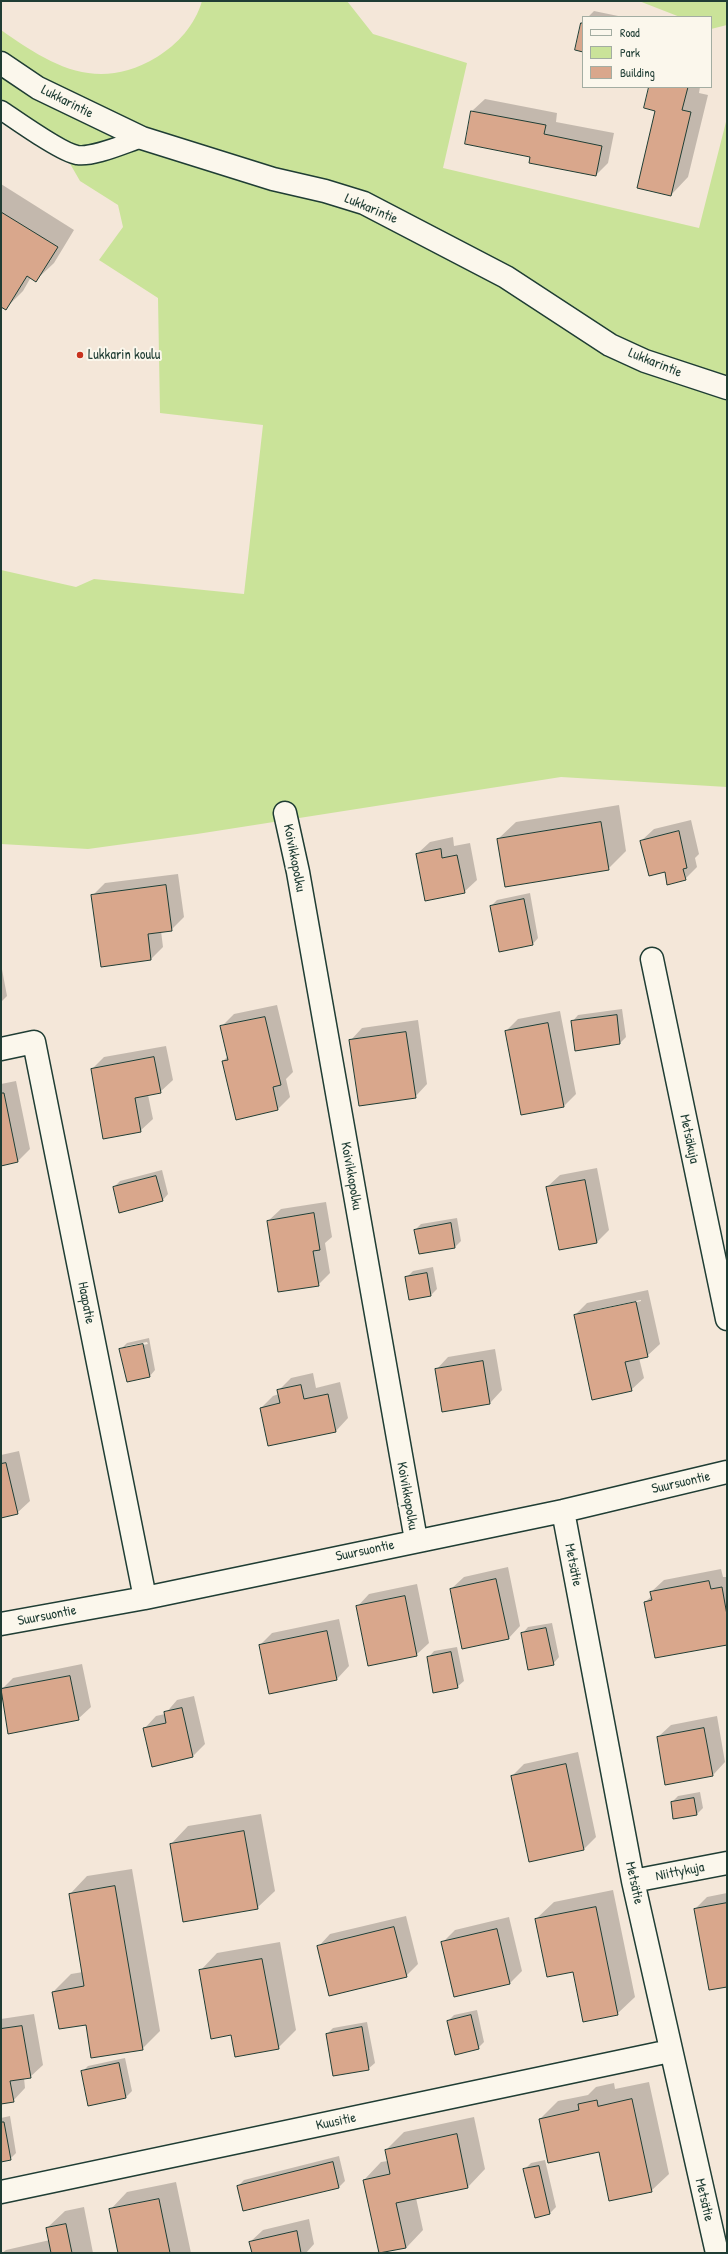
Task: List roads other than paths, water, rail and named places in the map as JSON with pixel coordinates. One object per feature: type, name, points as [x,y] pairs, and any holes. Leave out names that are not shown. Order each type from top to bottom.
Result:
[{"type":"street","name":"Lukkarintie","points":[[1,63],[38,88],[142,138],[273,179],[325,191],[364,203],[506,277],[610,345],[645,361],[727,388]]},
{"type":"street","name":"Koivikkopolku","points":[[285,813],[298,872],[416,1540]]},
{"type":"street","name":"Metsäkuja","points":[[652,958],[727,1319]]},
{"type":"street","name":"Haapatie","points":[[1,1049],[34,1042],[145,1598]]},
{"type":"street","name":"Suursuontie","points":[[1,1624],[145,1598],[416,1540],[563,1511],[727,1472]]},
{"type":"street","name":"Metsätie","points":[[563,1511],[633,1881],[670,2051],[717,2253]]},
{"type":"street","name":"Niittykuja","points":[[633,1881],[727,1863]]},
{"type":"street","name":"Kuusitie","points":[[1,2192],[670,2051]]},
{"type":"lane","points":[[1,110],[61,148],[77,155],[94,153],[142,138]]},
{"type":"place","name":"Lukkarin koulu","points":[[80,355]]}]
